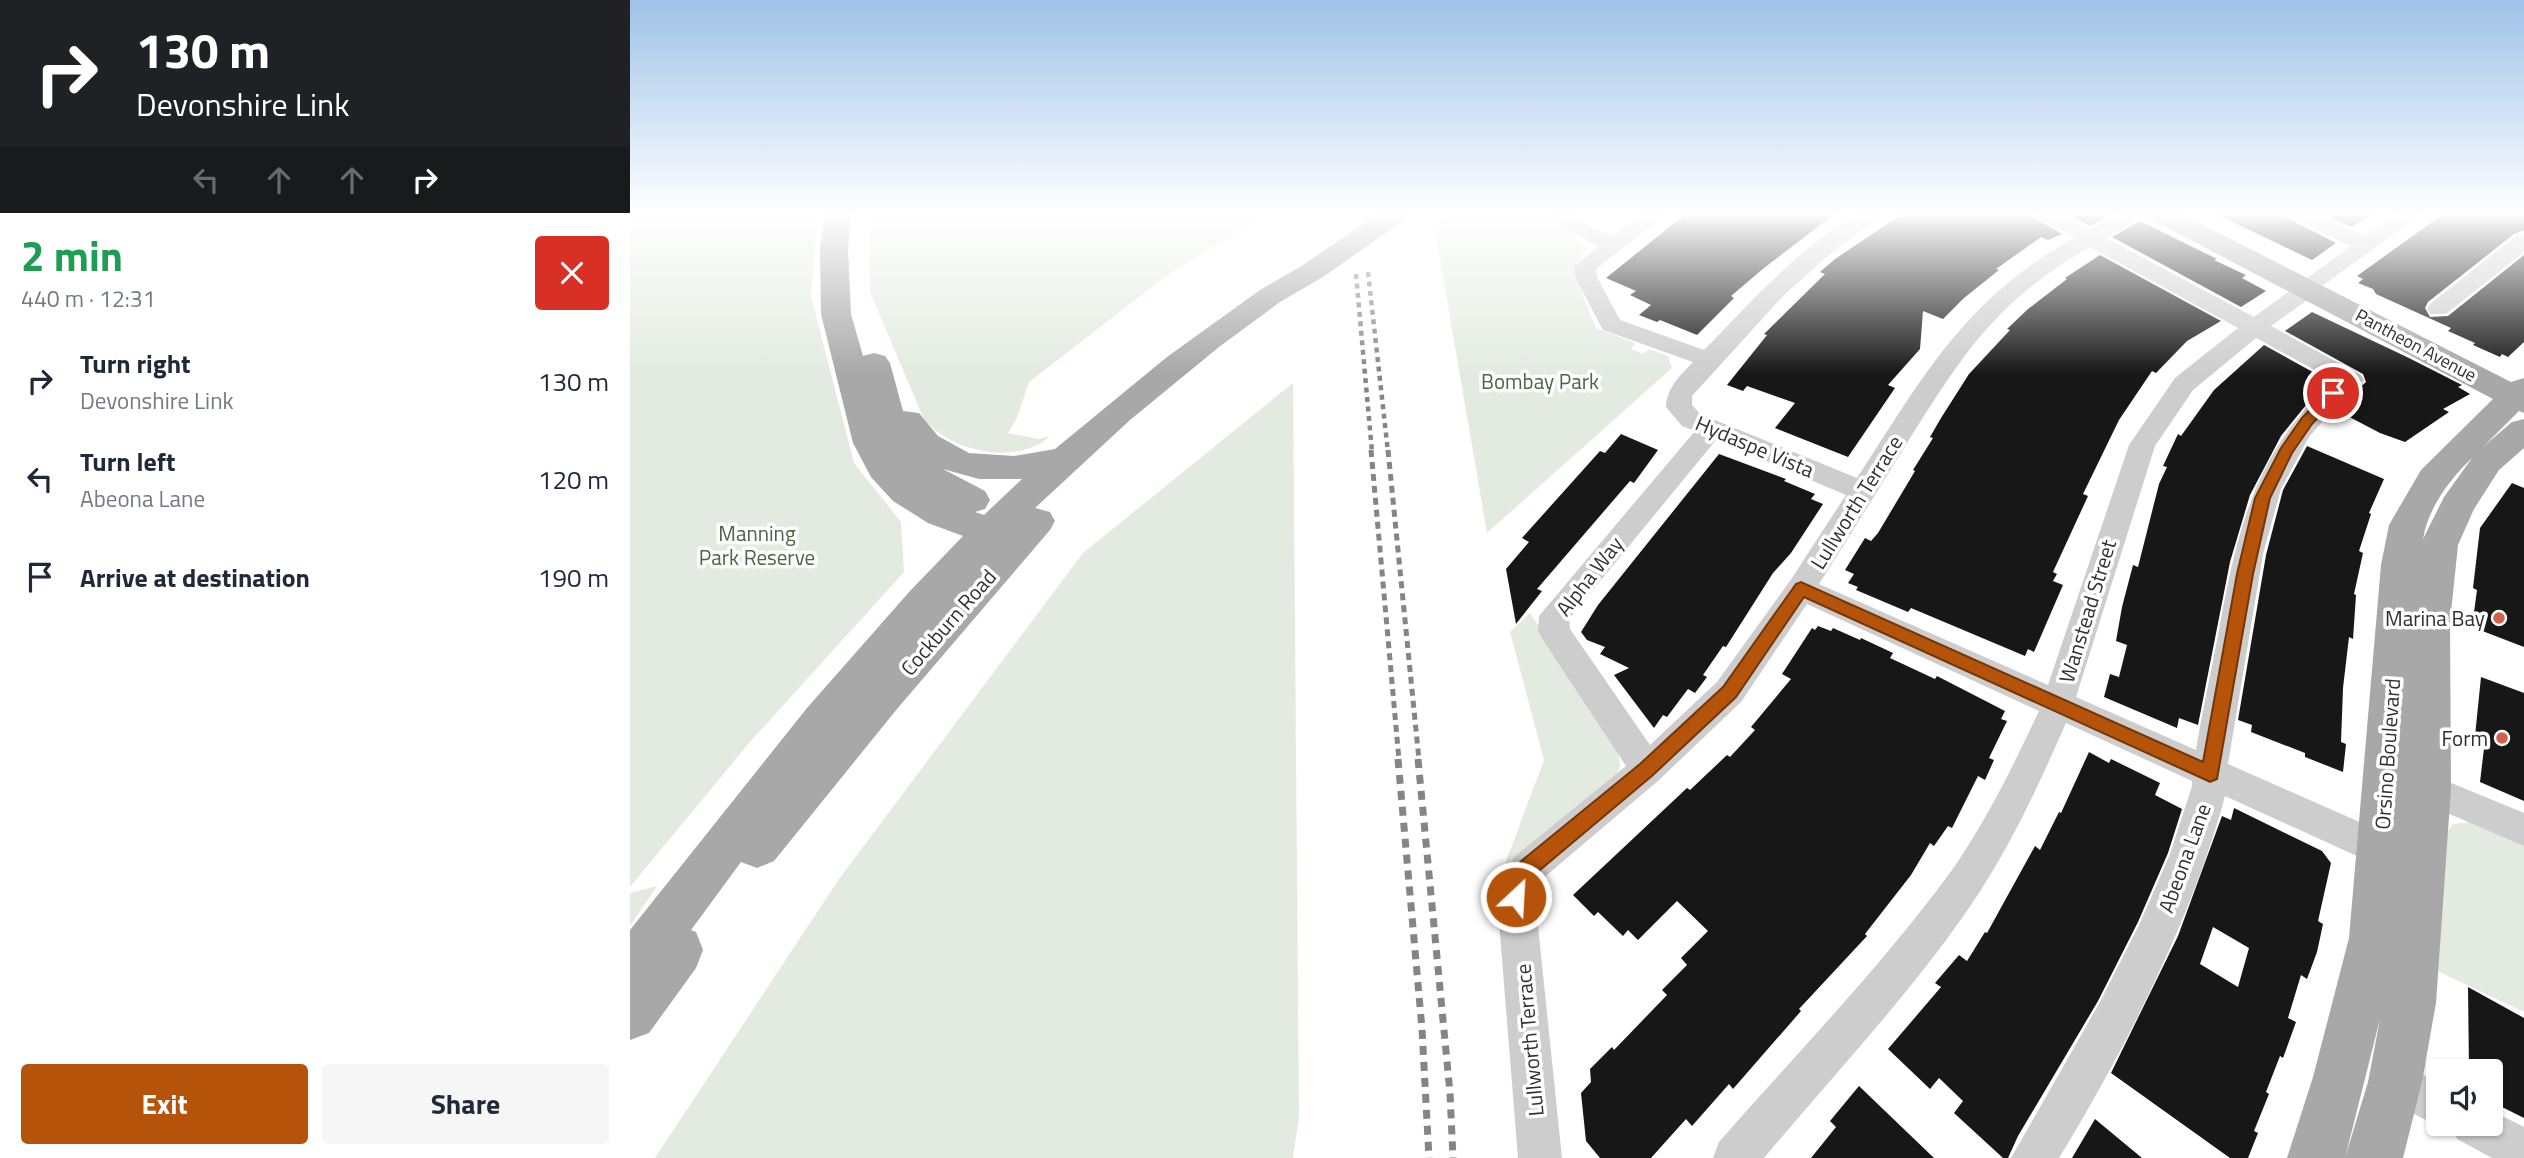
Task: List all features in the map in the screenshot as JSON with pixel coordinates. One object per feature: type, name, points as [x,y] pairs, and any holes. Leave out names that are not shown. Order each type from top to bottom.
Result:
[{"type":"main road","points":[[835,266],[836,314],[870,443],[884,468],[906,492],[941,514],[1014,527]]},
{"type":"main road","points":[[858,266],[861,312],[881,390],[909,458],[939,485],[1014,527]]},
{"type":"main road","name":"Cockburn Road","points":[[630,1014],[783,813],[1069,457],[1199,348],[1272,295],[1320,266]]},
{"type":"main road","name":"Pantheon Avenue","points":[[2271,266],[2311,285]]},
{"type":"main road","name":"Pantheon Avenue","points":[[2276,266],[2522,401]]},
{"type":"main road","name":"Cockburn Road","points":[[630,971],[779,775],[893,638],[1014,527],[1283,300],[1311,272]]},
{"type":"main road","points":[[881,390],[928,446],[968,465],[1011,470],[1069,457]]},
{"type":"main road","name":"Orsino Boulevard","points":[[2374,1158],[2416,1094],[2402,859],[2408,780],[2400,565],[2407,525],[2433,479],[2451,458],[2522,401]]},
{"type":"main road","points":[[893,638],[919,589],[940,560],[948,534],[941,514]]},
{"type":"main road","name":"Orsino Boulevard","points":[[2316,1158],[2340,1077],[2374,938],[2402,859]]},
{"type":"street","points":[[1586,266],[1586,277],[1611,325],[1709,360]]},
{"type":"street","name":"Hydaspe Vista","points":[[1801,266],[1685,385],[1679,396],[1679,407],[1691,420],[1862,491]]},
{"type":"street","name":"Lullworth Terrace","points":[[1540,1158],[1516,897],[1527,869],[1647,769],[1729,692],[1801,589],[1946,360],[1971,330],[2025,279],[2046,266]]},
{"type":"street","points":[[2141,266],[2253,328]]},
{"type":"street","name":"Wanstead Street","points":[[1735,1158],[1899,967],[1965,882],[2014,802],[2058,704],[2142,445],[2184,384],[2253,328],[2337,266]]},
{"type":"street","points":[[2438,309],[2492,266]]},
{"type":"street","name":"Abeona Lane","points":[[2033,1158],[2063,1114],[2151,943],[2183,866],[2207,796],[2245,574],[2262,498],[2286,451],[2307,421],[2333,393],[2352,380],[2253,328]]},
{"type":"street","name":"Alpha Way","points":[[1647,769],[1554,631],[1554,616],[1712,428]]},
{"type":"street","points":[[1801,589],[2402,859]]},
{"type":"street","points":[[2408,780],[2524,830]]},
{"type":"street","points":[[2495,1136],[2524,1151]]},
{"type":"green space","name":"Manning Park Reserve","points":[[630,266],[813,266],[811,296],[854,463],[901,522],[904,572],[749,743],[630,887]]},
{"type":"green space","points":[[870,266],[1182,266],[1029,382],[1017,418],[1008,433],[1039,439],[1050,436],[1020,451],[1002,453],[983,451],[948,439],[923,417],[870,292]]},
{"type":"green space","name":"Bombay Park","points":[[1441,266],[1576,266],[1573,271],[1596,328],[1635,343],[1631,349],[1643,354],[1649,349],[1668,356],[1672,368],[1487,533]]},
{"type":"green space","points":[[1293,383],[1299,1117],[1293,1158],[655,1158],[839,879],[1083,553]]},
{"type":"green space","points":[[1530,613],[1618,748],[1620,766],[1613,784],[1496,888],[1544,760],[1510,632]]},
{"type":"green space","points":[[2480,821],[2524,840],[2524,1012],[2431,968],[2443,838],[2453,824]]},
{"type":"green space","points":[[657,886],[630,926],[630,893]]},
{"type":"building","points":[[1621,266],[1767,266],[1731,296],[1734,298],[1697,335],[1660,320],[1657,322],[1639,315],[1651,305],[1630,295],[1636,291],[1606,278]]},
{"type":"building","points":[[1827,266],[2000,266],[1996,269],[1999,270],[1943,319],[1923,311],[1920,349],[1888,385],[1895,388],[1848,457],[1775,428],[1795,403],[1747,386],[1743,391],[1727,385],[1767,335],[1764,334],[1825,274],[1820,272]]},
{"type":"building","points":[[2083,266],[2120,266],[2221,321],[2187,341],[2156,373],[2152,371],[2119,420],[2083,494],[2088,496],[2053,572],[2057,574],[2053,581],[2063,585],[2034,652],[2028,649],[2025,656],[1911,608],[1908,612],[1856,590],[1858,587],[1848,583],[1854,574],[1845,570],[1865,538],[1871,541],[1878,533],[1933,438],[1930,437],[1969,374],[2010,330],[2007,329],[2067,279],[2065,278]]},
{"type":"building","points":[[2166,266],[2227,266],[2246,275],[2242,278],[2266,291],[2241,307]]},
{"type":"building","points":[[2371,266],[2473,266],[2428,302],[2425,308],[2430,317],[2448,316],[2510,266],[2524,266],[2524,342],[2508,357],[2502,354],[2500,357],[2448,331],[2451,328],[2376,294],[2373,289],[2358,283],[2363,279],[2357,276]]},
{"type":"building","points":[[2312,312],[2462,385],[2458,387],[2470,394],[2443,409],[2449,412],[2405,442],[2380,433],[2336,410],[2366,382],[2363,374],[2285,331]]},
{"type":"building","points":[[2264,345],[2331,382],[2306,405],[2281,436],[2250,495],[2230,562],[2198,725],[2179,718],[2177,728],[2104,697],[2110,674],[2119,677],[2127,645],[2116,641],[2122,607],[2133,565],[2138,567],[2159,484],[2167,467],[2163,466],[2178,434],[2181,436],[2214,390]]},
{"type":"building","points":[[1621,434],[1658,450],[1634,483],[1630,481],[1537,589],[1542,591],[1516,624],[1506,569],[1529,542],[1522,538],[1600,451],[1605,453]]},
{"type":"building","points":[[2307,446],[2384,479],[2369,513],[2371,514],[2359,551],[2363,553],[2354,594],[2353,639],[2349,637],[2343,688],[2341,742],[2346,744],[2343,772],[2305,757],[2305,753],[2251,732],[2252,725],[2238,720],[2266,555],[2283,490]]},
{"type":"building","points":[[1719,454],[1786,479],[1784,481],[1815,494],[1811,499],[1823,504],[1791,553],[1773,573],[1726,647],[1723,646],[1703,675],[1707,677],[1695,693],[1688,689],[1667,717],[1663,715],[1654,728],[1614,675],[1629,668],[1600,654],[1605,647],[1587,640],[1581,632],[1598,605]]},
{"type":"building","points":[[2512,483],[2524,488],[2524,647],[2472,627],[2477,590],[2473,588],[2480,528]]},
{"type":"building","points":[[1818,626],[1831,631],[1833,628],[1860,640],[1861,638],[1893,653],[1890,658],[1935,679],[1937,676],[2005,711],[2001,719],[2007,721],[1989,758],[1994,760],[1985,780],[1978,776],[1952,828],[1948,826],[1934,846],[1930,843],[1911,875],[1865,934],[1867,936],[1799,1009],[1801,1011],[1733,1089],[1729,1084],[1692,1126],[1686,1119],[1651,1158],[1600,1158],[1586,1141],[1581,1093],[1591,1082],[1590,1069],[1612,1047],[1614,1050],[1667,995],[1662,990],[1687,965],[1681,958],[1708,931],[1677,901],[1638,940],[1628,930],[1623,936],[1598,912],[1594,916],[1573,895],[1687,788],[1690,790],[1727,755],[1730,757],[1755,730],[1751,727],[1791,679],[1782,674],[1812,628],[1815,630]]},
{"type":"building","name":"Form","points":[[2481,677],[2524,693],[2524,801],[2480,782],[2485,740],[2475,736]]},
{"type":"building","points":[[2089,752],[2109,763],[2111,759],[2160,783],[2155,795],[2182,809],[2168,853],[2138,922],[2098,1001],[2018,1136],[2008,1158],[2003,1158],[1954,1113],[1963,1101],[1939,1078],[1930,1089],[1888,1049],[1941,987],[1935,983],[1959,955],[1967,961],[1985,932],[1987,933],[2035,846],[2040,850],[2059,812],[2061,813]]},
{"type":"building","points":[[2234,808],[2322,851],[2331,863],[2318,921],[2323,924],[2317,952],[2307,979],[2301,975],[2288,1018],[2296,1022],[2283,1058],[2280,1056],[2266,1092],[2269,1094],[2254,1131],[2258,1133],[2248,1158],[2230,1158],[2111,1073],[2178,936],[2222,816],[2231,820]],"holes":[[[2213,927],[2249,948],[2238,987],[2200,964]]]},
{"type":"building","points":[[2468,987],[2524,1018],[2524,1118],[2503,1108],[2503,1059],[2469,1059]]},
{"type":"building","points":[[1859,1086],[1934,1158],[1811,1158],[1836,1127],[1830,1121]]},
{"type":"building","points":[[2095,1119],[2142,1158],[2072,1158]]},
{"type":"railway","points":[[1368,272],[1388,452]]},
{"type":"railway","points":[[1356,274],[1372,452]]},
{"type":"railway","points":[[1371,450],[1399,760]]},
{"type":"railway","points":[[1388,450],[1419,760]]},
{"type":"railway","points":[[1398,759],[1422,1029],[1429,1158]]},
{"type":"railway","points":[[1418,759],[1450,1093],[1453,1158]]},
{"type":"place","name":"Marina Bay","points":[[2499,618]]},
{"type":"place","name":"Form","points":[[2502,738]]},
{"type":"route","points":[[1516,897],[1527,869],[1647,769],[1729,692],[1801,589],[2210,774],[2245,574],[2262,498],[2286,451],[2307,421],[2333,393]]}]
